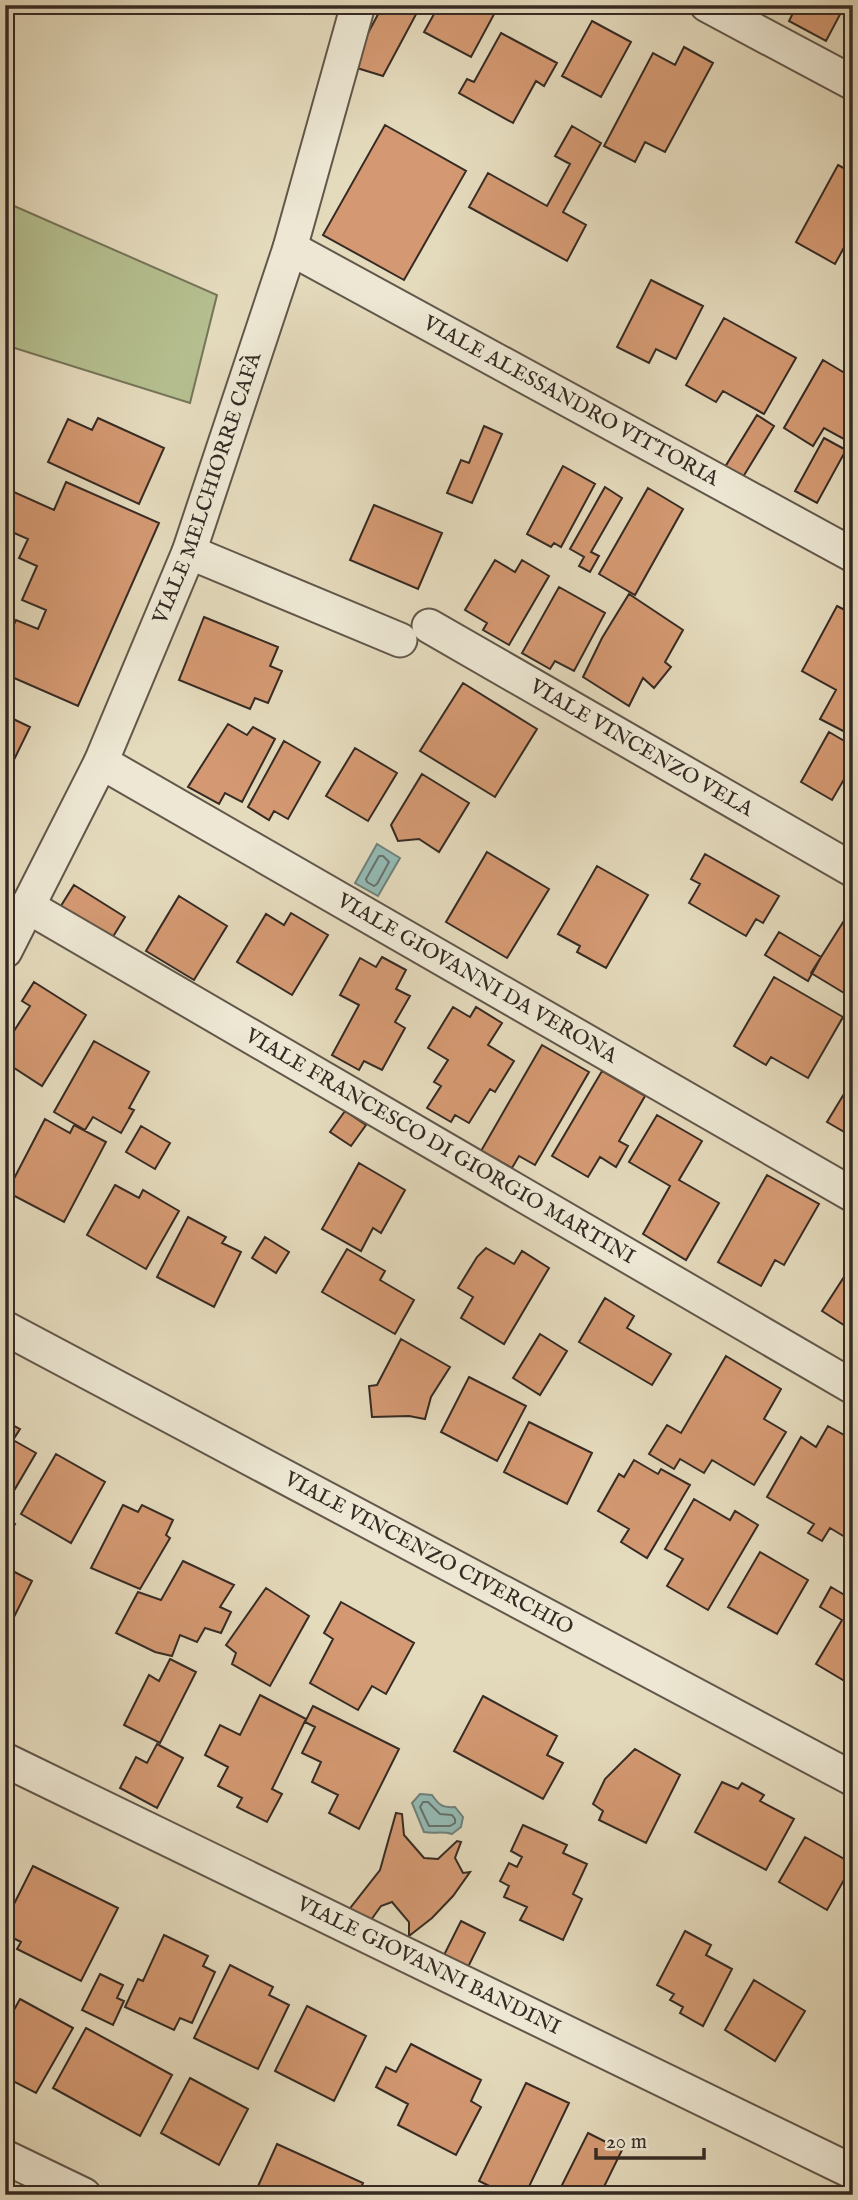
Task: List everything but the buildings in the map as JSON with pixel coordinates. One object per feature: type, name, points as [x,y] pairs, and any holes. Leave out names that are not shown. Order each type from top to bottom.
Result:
[{"type":"street","name":"VIALE MELCHIORRE CAFÀ","points":[[5,951],[101,762],[189,552],[290,248],[358,5]]},
{"type":"street","points":[[707,5],[853,83]]},
{"type":"street","name":"VIALE ALESSANDRO VITTORIA","points":[[290,248],[853,555]]},
{"type":"street","name":"VIALE VINCENZO VELA","points":[[189,552],[415,633],[853,870]]},
{"type":"street","name":"VIALE GIOVANNI DA VERONA","points":[[101,762],[853,1195]]},
{"type":"street","name":"VIALE FRANCESCO DI GIORGIO MARTINI","points":[[27,906],[853,1387]]},
{"type":"street","name":"VIALE VINCENZO CIVERCHIO","points":[[5,1328],[853,1779]]},
{"type":"street","name":"VIALE GIOVANNI BANDINI","points":[[5,1760],[853,2172]]},
{"type":"street","points":[[5,2157],[84,2195]]},
{"type":"green space","points":[[5,202],[217,295],[190,403],[5,345]]},
{"type":"water","points":[[377,844],[400,858],[378,896],[355,883]]},
{"type":"water","points":[[420,1794],[432,1795],[441,1805],[455,1807],[463,1817],[461,1827],[452,1834],[424,1832],[412,1803]]}]
